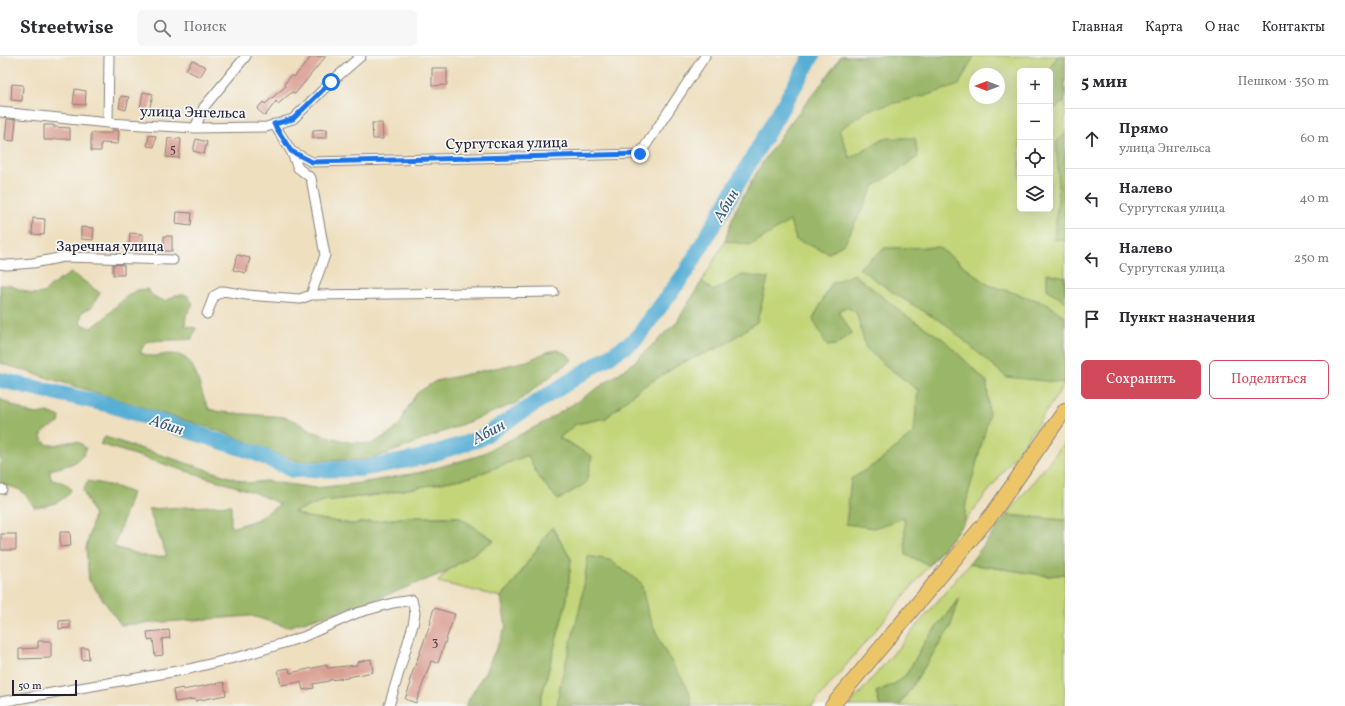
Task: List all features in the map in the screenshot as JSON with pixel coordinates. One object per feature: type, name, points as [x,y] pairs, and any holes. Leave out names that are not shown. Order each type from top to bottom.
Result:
[{"type":"highway","points":[[832,706],[993,512],[1065,410]]},
{"type":"street","points":[[108,123],[109,56]]},
{"type":"street","points":[[195,128],[204,107],[246,56]]},
{"type":"street","name":"улица Энгельса","points":[[0,112],[108,123],[195,128],[266,127],[293,119],[331,82],[361,56]]},
{"type":"street","name":"Сургутская улица","points":[[291,151],[312,162],[640,154],[705,56]]},
{"type":"street","points":[[274,124],[291,151],[298,168],[311,178],[325,255],[311,295]]},
{"type":"street","name":"Заречная улица","points":[[0,264],[7,265],[33,263],[64,257],[173,260]]},
{"type":"street","points":[[207,314],[214,296],[223,291],[248,295],[300,299],[311,295],[554,292]]},
{"type":"street","points":[[0,702],[189,669],[246,655],[303,637],[357,613],[394,603],[412,600],[415,613],[413,625],[389,706]]},
{"type":"green space","points":[[841,56],[1065,56],[1065,383],[1036,426],[975,508],[911,588],[812,706],[539,706],[567,599],[571,559],[552,527],[512,585],[501,597],[438,582],[446,572],[494,540],[459,517],[409,517],[352,524],[307,517],[294,512],[323,501],[378,495],[471,477],[529,455],[537,475],[558,499],[574,445],[559,438],[576,424],[606,418],[639,389],[682,363],[724,345],[743,275],[713,291],[702,281],[725,241],[735,211]]},
{"type":"green space","points":[[841,56],[974,56],[959,85],[931,94],[868,110],[839,130],[850,158],[884,138],[915,138],[918,157],[874,186],[845,243],[829,253],[796,240],[790,221],[751,245],[725,241],[735,211],[762,163],[790,123],[834,68]]},
{"type":"green space","points":[[1058,56],[1065,56],[1065,101],[1053,110],[1053,68],[1049,68]]},
{"type":"green space","points":[[1065,134],[1065,241],[1054,239],[1059,188],[1056,142]]},
{"type":"green space","points":[[938,247],[989,285],[1046,303],[1065,317],[1065,383],[1006,377],[945,324],[895,294],[859,268],[885,248]]},
{"type":"green space","points":[[71,273],[79,277],[100,293],[92,307],[82,312],[80,323],[91,328],[136,290],[147,289],[155,298],[166,301],[176,295],[187,295],[193,304],[186,315],[185,326],[196,328],[192,339],[146,342],[140,352],[149,356],[172,354],[180,355],[186,359],[194,370],[209,409],[220,412],[284,417],[315,432],[348,442],[371,444],[392,432],[401,423],[405,412],[417,393],[436,381],[527,361],[547,352],[558,350],[568,355],[572,360],[516,403],[405,447],[369,460],[296,461],[219,431],[0,363],[0,285],[9,285],[32,294],[44,293],[52,285]]},
{"type":"green space","points":[[1047,273],[1065,277],[1065,302],[1047,289]]},
{"type":"green space","points":[[854,274],[905,315],[943,339],[987,382],[989,416],[966,503],[964,523],[929,565],[906,555],[904,518],[874,528],[846,524],[851,479],[880,461],[914,432],[918,390],[885,365],[866,348],[856,312],[846,307],[838,312],[852,333],[836,345],[827,346],[813,319],[831,284]]},
{"type":"green space","points":[[743,275],[768,278],[757,322],[724,345],[682,363],[639,389],[606,418],[576,424],[559,438],[592,456],[586,483],[558,500],[537,475],[528,455],[471,477],[378,495],[323,501],[294,512],[307,517],[352,524],[409,517],[459,517],[494,540],[446,572],[374,600],[287,627],[252,616],[121,625],[89,580],[86,548],[94,515],[83,491],[88,481],[114,486],[132,493],[114,547],[149,557],[167,556],[148,509],[231,505],[231,528],[256,520],[280,504],[253,492],[100,444],[105,437],[248,483],[266,481],[315,488],[361,483],[422,472],[478,456],[545,422],[632,364],[676,323],[702,281],[713,291]]},
{"type":"green space","points":[[0,399],[27,412],[37,414],[48,412],[60,417],[59,423],[44,431],[41,437],[45,443],[56,445],[75,442],[81,444],[86,449],[81,458],[72,464],[50,470],[52,480],[65,484],[71,490],[65,498],[50,505],[34,507],[27,496],[20,490],[0,485]]},
{"type":"green space","points":[[1065,442],[1065,520],[1007,515]]},
{"type":"green space","points":[[1007,515],[1065,520],[1065,574],[1049,576],[969,564]]},
{"type":"green space","points":[[552,527],[571,559],[567,599],[539,706],[465,706],[486,670],[506,627],[501,597],[512,585]]},
{"type":"green space","points":[[588,556],[610,560],[641,583],[648,613],[663,648],[689,690],[692,706],[557,706],[560,685],[581,603]]},
{"type":"green space","points":[[969,564],[1049,576],[1065,574],[1065,706],[899,706],[950,628],[959,599],[925,642],[906,675],[894,684],[876,692],[880,706],[849,706]]},
{"type":"green space","points":[[960,597],[950,628],[899,706],[880,706],[876,692],[894,684],[906,675],[925,642]]},
{"type":"building","points":[[312,56],[326,56],[295,94],[292,92],[278,104],[276,101],[265,116],[257,109],[263,102],[265,104],[286,86],[284,84],[292,75],[294,77]]},
{"type":"building","points":[[192,60],[206,67],[200,77],[186,70]]},
{"type":"building","points":[[432,68],[447,68],[447,85],[432,86]]},
{"type":"building","points":[[12,84],[23,85],[22,101],[11,100]]},
{"type":"building","points":[[75,89],[86,91],[85,105],[73,104]]},
{"type":"building","points":[[143,92],[153,94],[149,111],[140,109]]},
{"type":"building","points":[[121,96],[129,97],[126,110],[119,108]]},
{"type":"building","points":[[7,119],[16,120],[14,141],[5,140]]},
{"type":"building","points":[[372,123],[382,123],[383,139],[373,139]]},
{"type":"building","points":[[44,125],[70,128],[70,139],[44,140]]},
{"type":"building","points":[[327,129],[327,138],[313,138],[313,130]]},
{"type":"building","points":[[112,130],[119,131],[118,144],[101,143],[101,151],[91,151],[91,133],[112,133]]},
{"type":"building","points":[[149,135],[156,136],[154,147],[147,146]]},
{"type":"building","points":[[168,138],[181,139],[179,158],[166,157]]},
{"type":"building","points":[[196,139],[207,142],[204,154],[193,151]]},
{"type":"building","points":[[177,212],[192,213],[191,226],[176,224]]},
{"type":"building","points":[[33,218],[45,219],[44,235],[32,234]]},
{"type":"building","points":[[81,227],[94,228],[93,240],[81,239]]},
{"type":"building","points":[[130,233],[143,234],[143,248],[129,248]]},
{"type":"building","points":[[164,236],[172,236],[172,251],[164,251]]},
{"type":"building","points":[[237,255],[250,258],[246,273],[233,270]]},
{"type":"building","points":[[113,264],[124,265],[124,275],[113,275]]},
{"type":"building","points":[[60,532],[70,532],[71,546],[60,547]]},
{"type":"building","points":[[1,534],[16,534],[16,550],[1,550]]},
{"type":"building","points":[[434,608],[455,614],[438,663],[431,661],[416,703],[405,699],[411,683],[409,682],[431,622]]},
{"type":"building","points":[[70,620],[70,628],[59,629],[59,621]]},
{"type":"building","points":[[169,630],[170,638],[162,639],[163,655],[155,656],[153,639],[148,640],[147,632]]},
{"type":"building","points":[[38,641],[51,641],[51,658],[19,659],[19,649],[38,648]]},
{"type":"building","points":[[81,648],[88,648],[89,659],[82,660]]},
{"type":"building","points":[[371,659],[373,672],[313,684],[314,688],[303,690],[301,682],[281,685],[278,670],[289,668],[290,673],[327,665],[327,668],[357,665],[357,662]]},
{"type":"building","points":[[224,682],[226,695],[195,701],[195,699],[175,702],[173,690],[183,688],[183,690]]},
{"type":"waterway","name":"Абин","points":[[0,380],[110,405],[253,452],[293,470],[360,469],[419,458],[479,439],[635,340],[686,272],[812,56]]},
{"type":"route","points":[[331,82],[293,119],[274,124],[291,151],[312,162],[640,154]]}]
